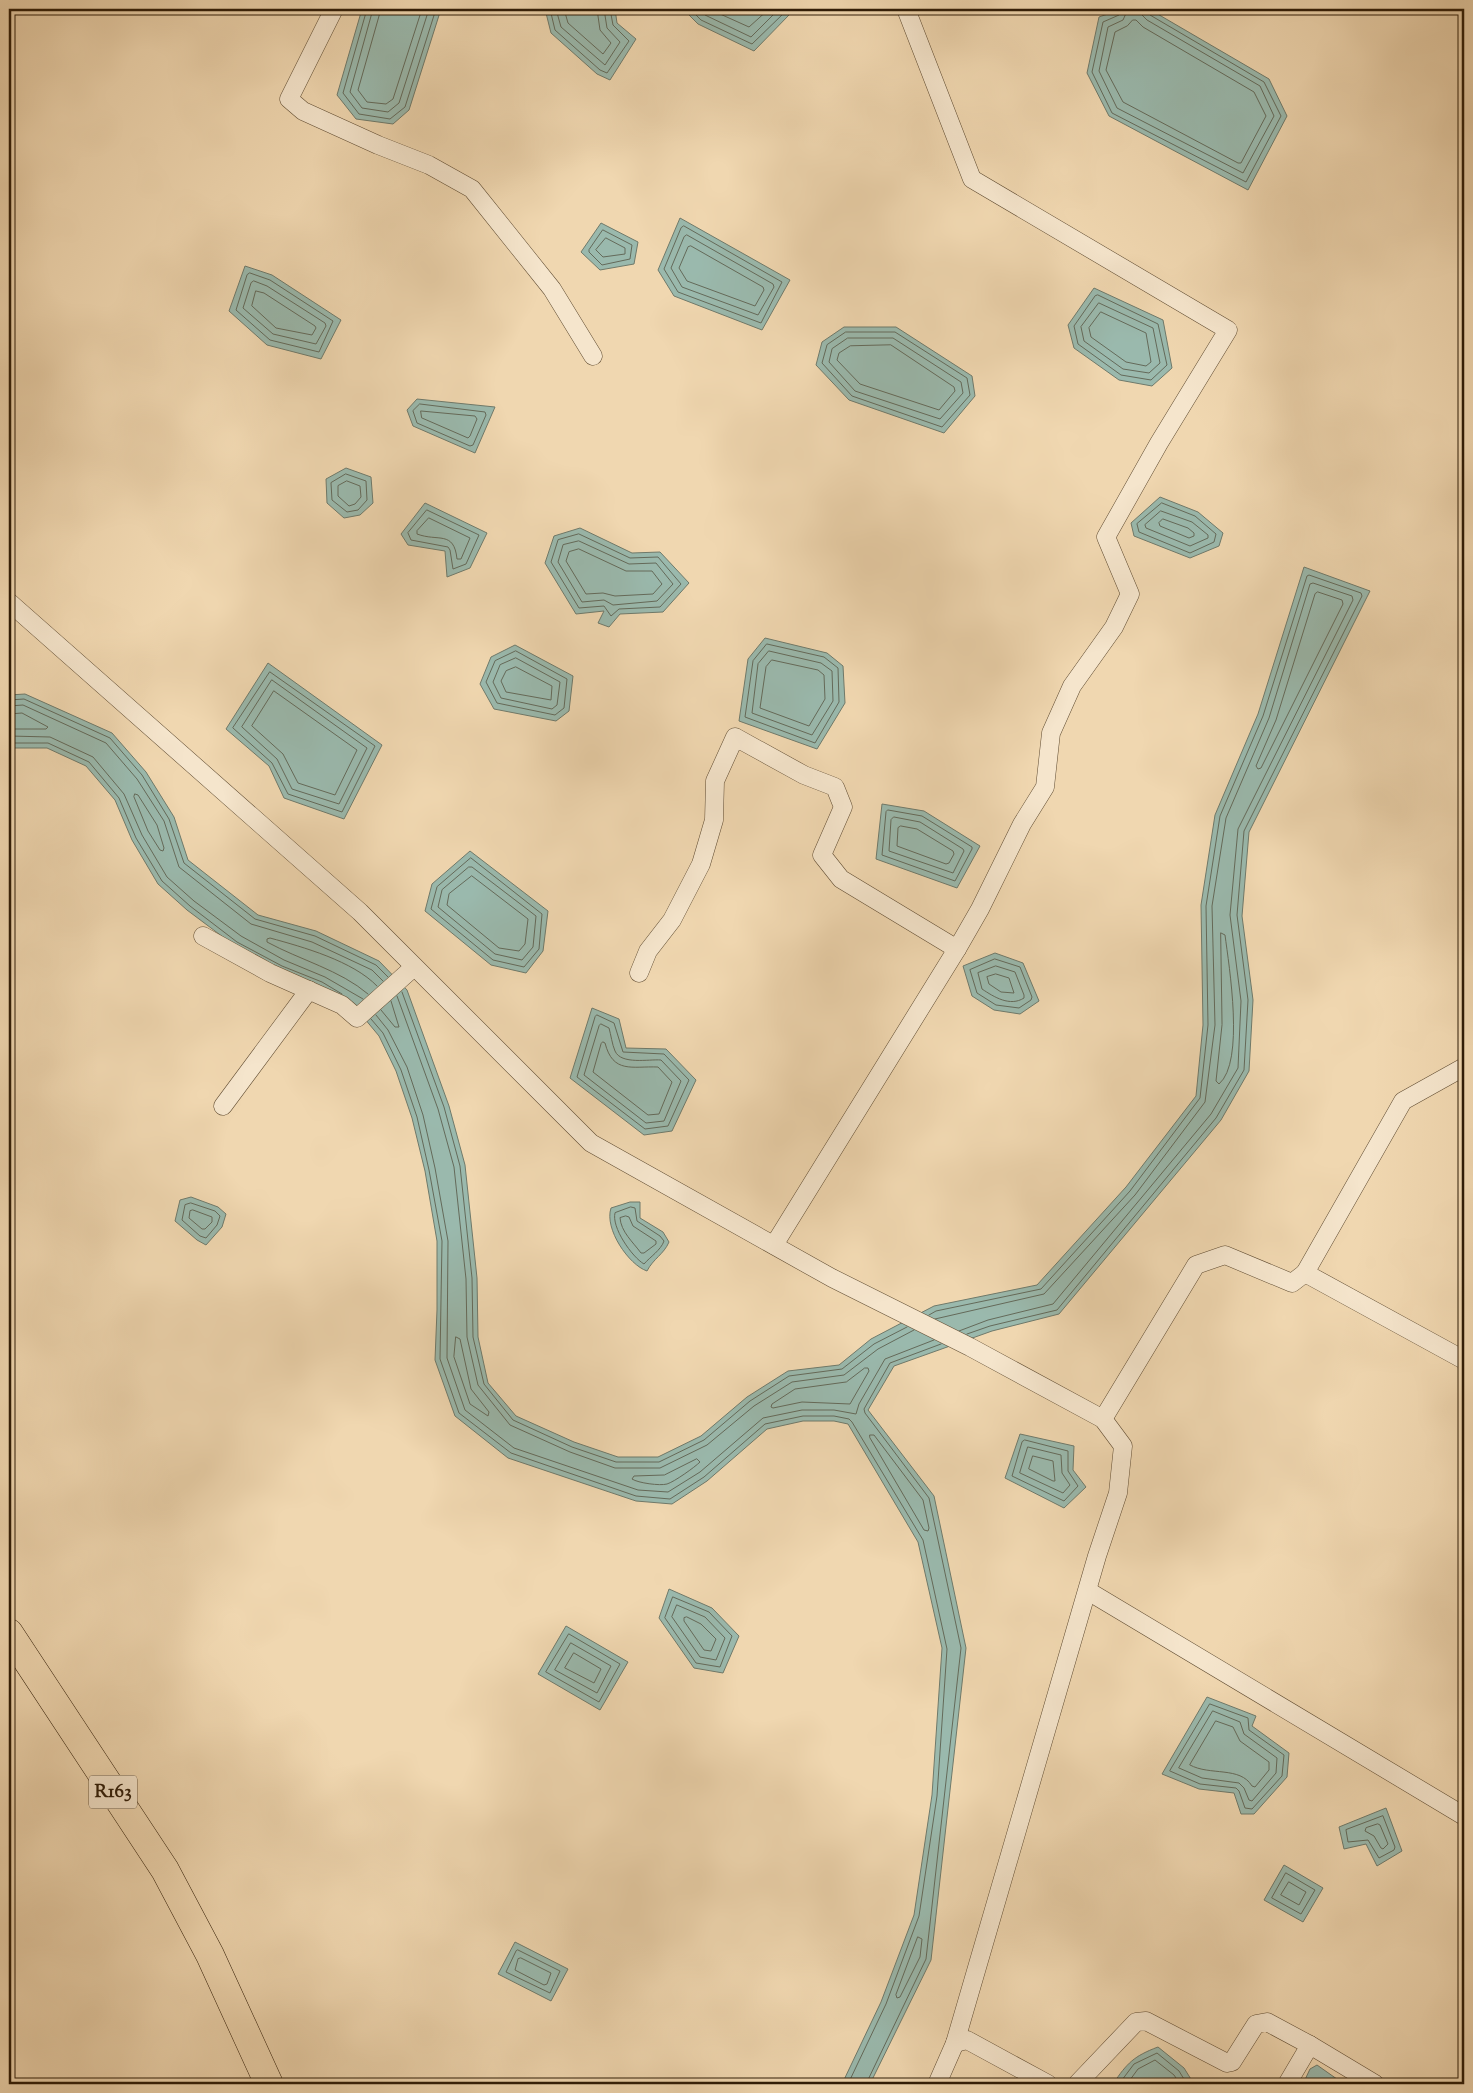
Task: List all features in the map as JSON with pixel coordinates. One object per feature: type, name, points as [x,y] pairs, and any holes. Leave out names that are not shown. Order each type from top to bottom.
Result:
[{"type":"main road","name":"R163","points":[[9,1633],[165,1870],[210,1955],[269,2084]]},
{"type":"street","points":[[334,9],[289,98],[303,111],[378,145],[429,165],[472,190],[552,289],[593,356]]},
{"type":"street","points":[[774,1245],[957,948],[980,909],[1022,824],[1046,787],[1051,733],[1072,686],[1114,627],[1130,594],[1106,537],[1159,443],[1228,330],[972,179],[906,9]]},
{"type":"street","points":[[9,602],[360,912],[408,972],[591,1143],[774,1245],[1104,1419],[1124,1446],[1118,1493],[955,2044],[936,2084]]},
{"type":"street","points":[[639,972],[648,951],[672,920],[700,864],[714,820],[715,781],[735,737],[804,775],[835,787],[843,807],[822,854],[841,879],[957,948]]},
{"type":"street","points":[[203,936],[270,973],[342,1005],[357,1018],[408,972]]},
{"type":"street","points":[[223,1106],[309,990]]},
{"type":"street","points":[[1104,1419],[1196,1265],[1225,1255],[1292,1283],[1304,1273],[1403,1101],[1464,1067]]},
{"type":"street","points":[[1304,1273],[1464,1360]]},
{"type":"street","points":[[1088,1591],[1464,1816]]},
{"type":"street","points":[[1077,2084],[1136,2022],[1141,2020],[1228,2063],[1232,2062],[1256,2024],[1267,2022],[1375,2084]]},
{"type":"street","points":[[955,2044],[967,2040],[1048,2084]]},
{"type":"street","points":[[1287,2084],[1310,2045]]},
{"type":"water","points":[[362,9],[441,9],[409,110],[393,124],[356,119],[337,95]]},
{"type":"water","points":[[545,9],[615,9],[617,23],[636,39],[610,80],[597,74],[551,33]]},
{"type":"water","points":[[683,9],[791,9],[789,15],[754,51],[698,24]]},
{"type":"water","points":[[1122,9],[1149,9],[1269,79],[1287,116],[1248,190],[1109,116],[1087,73],[1099,17]]},
{"type":"water","points":[[680,218],[790,280],[762,330],[674,296],[658,270]]},
{"type":"water","points":[[601,223],[638,242],[634,264],[600,270],[581,252]]},
{"type":"water","points":[[245,266],[272,275],[341,320],[321,359],[267,345],[229,311]]},
{"type":"water","points":[[1094,288],[1163,320],[1172,368],[1152,386],[1119,380],[1074,348],[1068,325]]},
{"type":"water","points":[[844,327],[896,327],[972,376],[975,396],[944,433],[849,400],[816,365],[822,342]]},
{"type":"water","points":[[417,399],[495,407],[475,453],[413,426],[407,410]]},
{"type":"water","points":[[346,468],[371,477],[373,503],[360,515],[344,518],[327,503],[326,479]]},
{"type":"water","points":[[1160,497],[1198,512],[1223,533],[1219,546],[1190,558],[1134,536],[1131,523]]},
{"type":"water","points":[[425,503],[487,533],[470,568],[447,577],[445,551],[408,545],[401,534]]},
{"type":"water","points":[[580,528],[632,553],[660,552],[689,583],[663,612],[620,614],[609,627],[598,623],[604,611],[576,614],[545,563],[554,536]]},
{"type":"water","points":[[1304,567],[1370,591],[1249,832],[1242,916],[1253,1000],[1249,1071],[1221,1120],[1059,1314],[992,1331],[894,1366],[868,1410],[934,1496],[966,1648],[931,1960],[870,2084],[842,2084],[881,2002],[914,1915],[932,1795],[942,1648],[918,1542],[848,1424],[834,1421],[803,1421],[767,1429],[707,1481],[672,1504],[636,1501],[508,1458],[455,1416],[435,1360],[437,1241],[425,1171],[412,1118],[396,1071],[379,1036],[355,1007],[235,946],[187,910],[158,884],[132,840],[115,800],[86,766],[47,748],[9,748],[9,695],[25,694],[112,733],[146,772],[174,817],[188,860],[258,915],[316,931],[379,961],[407,990],[449,1106],[465,1165],[477,1278],[478,1337],[488,1383],[516,1416],[574,1442],[618,1457],[658,1457],[701,1436],[747,1397],[788,1371],[839,1365],[871,1339],[934,1306],[1037,1285],[1126,1187],[1196,1096],[1203,1025],[1201,905],[1215,815],[1258,714]]},
{"type":"water","points":[[765,638],[827,653],[843,666],[845,703],[817,749],[739,721],[748,659]]},
{"type":"water","points":[[515,645],[573,676],[569,711],[556,721],[494,709],[480,684],[491,657]]},
{"type":"water","points":[[268,663],[382,745],[344,819],[284,798],[269,766],[226,729]]},
{"type":"water","points":[[882,804],[924,811],[980,846],[957,888],[876,859]]},
{"type":"water","points":[[470,851],[548,911],[543,951],[526,973],[491,965],[425,911],[432,884]]},
{"type":"water","points":[[995,953],[1023,963],[1039,1001],[1020,1014],[994,1010],[972,996],[963,966]]},
{"type":"water","points":[[592,1008],[619,1019],[626,1048],[666,1049],[696,1080],[672,1131],[644,1135],[570,1078]]},
{"type":"water","points":[[191,1197],[218,1207],[226,1214],[222,1227],[206,1245],[197,1240],[175,1221],[180,1200]]},
{"type":"water","points":[[630,1202],[640,1202],[640,1218],[663,1232],[669,1242],[647,1271],[633,1262],[626,1254],[611,1226],[611,1208]]},
{"type":"water","points":[[1020,1434],[1074,1446],[1073,1470],[1086,1487],[1064,1508],[1005,1478]]},
{"type":"water","points":[[669,1589],[712,1608],[739,1636],[723,1673],[694,1668],[659,1618]]},
{"type":"water","points":[[566,1626],[628,1662],[600,1710],[538,1674]]},
{"type":"water","points":[[1207,1697],[1256,1716],[1252,1726],[1289,1753],[1287,1777],[1254,1814],[1241,1814],[1234,1793],[1199,1789],[1162,1774]]},
{"type":"water","points":[[1386,1808],[1402,1851],[1377,1866],[1366,1844],[1344,1849],[1339,1827]]},
{"type":"water","points":[[1284,1865],[1323,1888],[1303,1922],[1264,1900]]},
{"type":"water","points":[[515,1942],[568,1969],[551,2001],[498,1974]]},
{"type":"water","points":[[1158,2047],[1184,2068],[1194,2084],[1113,2084],[1132,2061]]},
{"type":"water","points":[[1317,2065],[1344,2084],[1303,2084],[1310,2069]]}]
